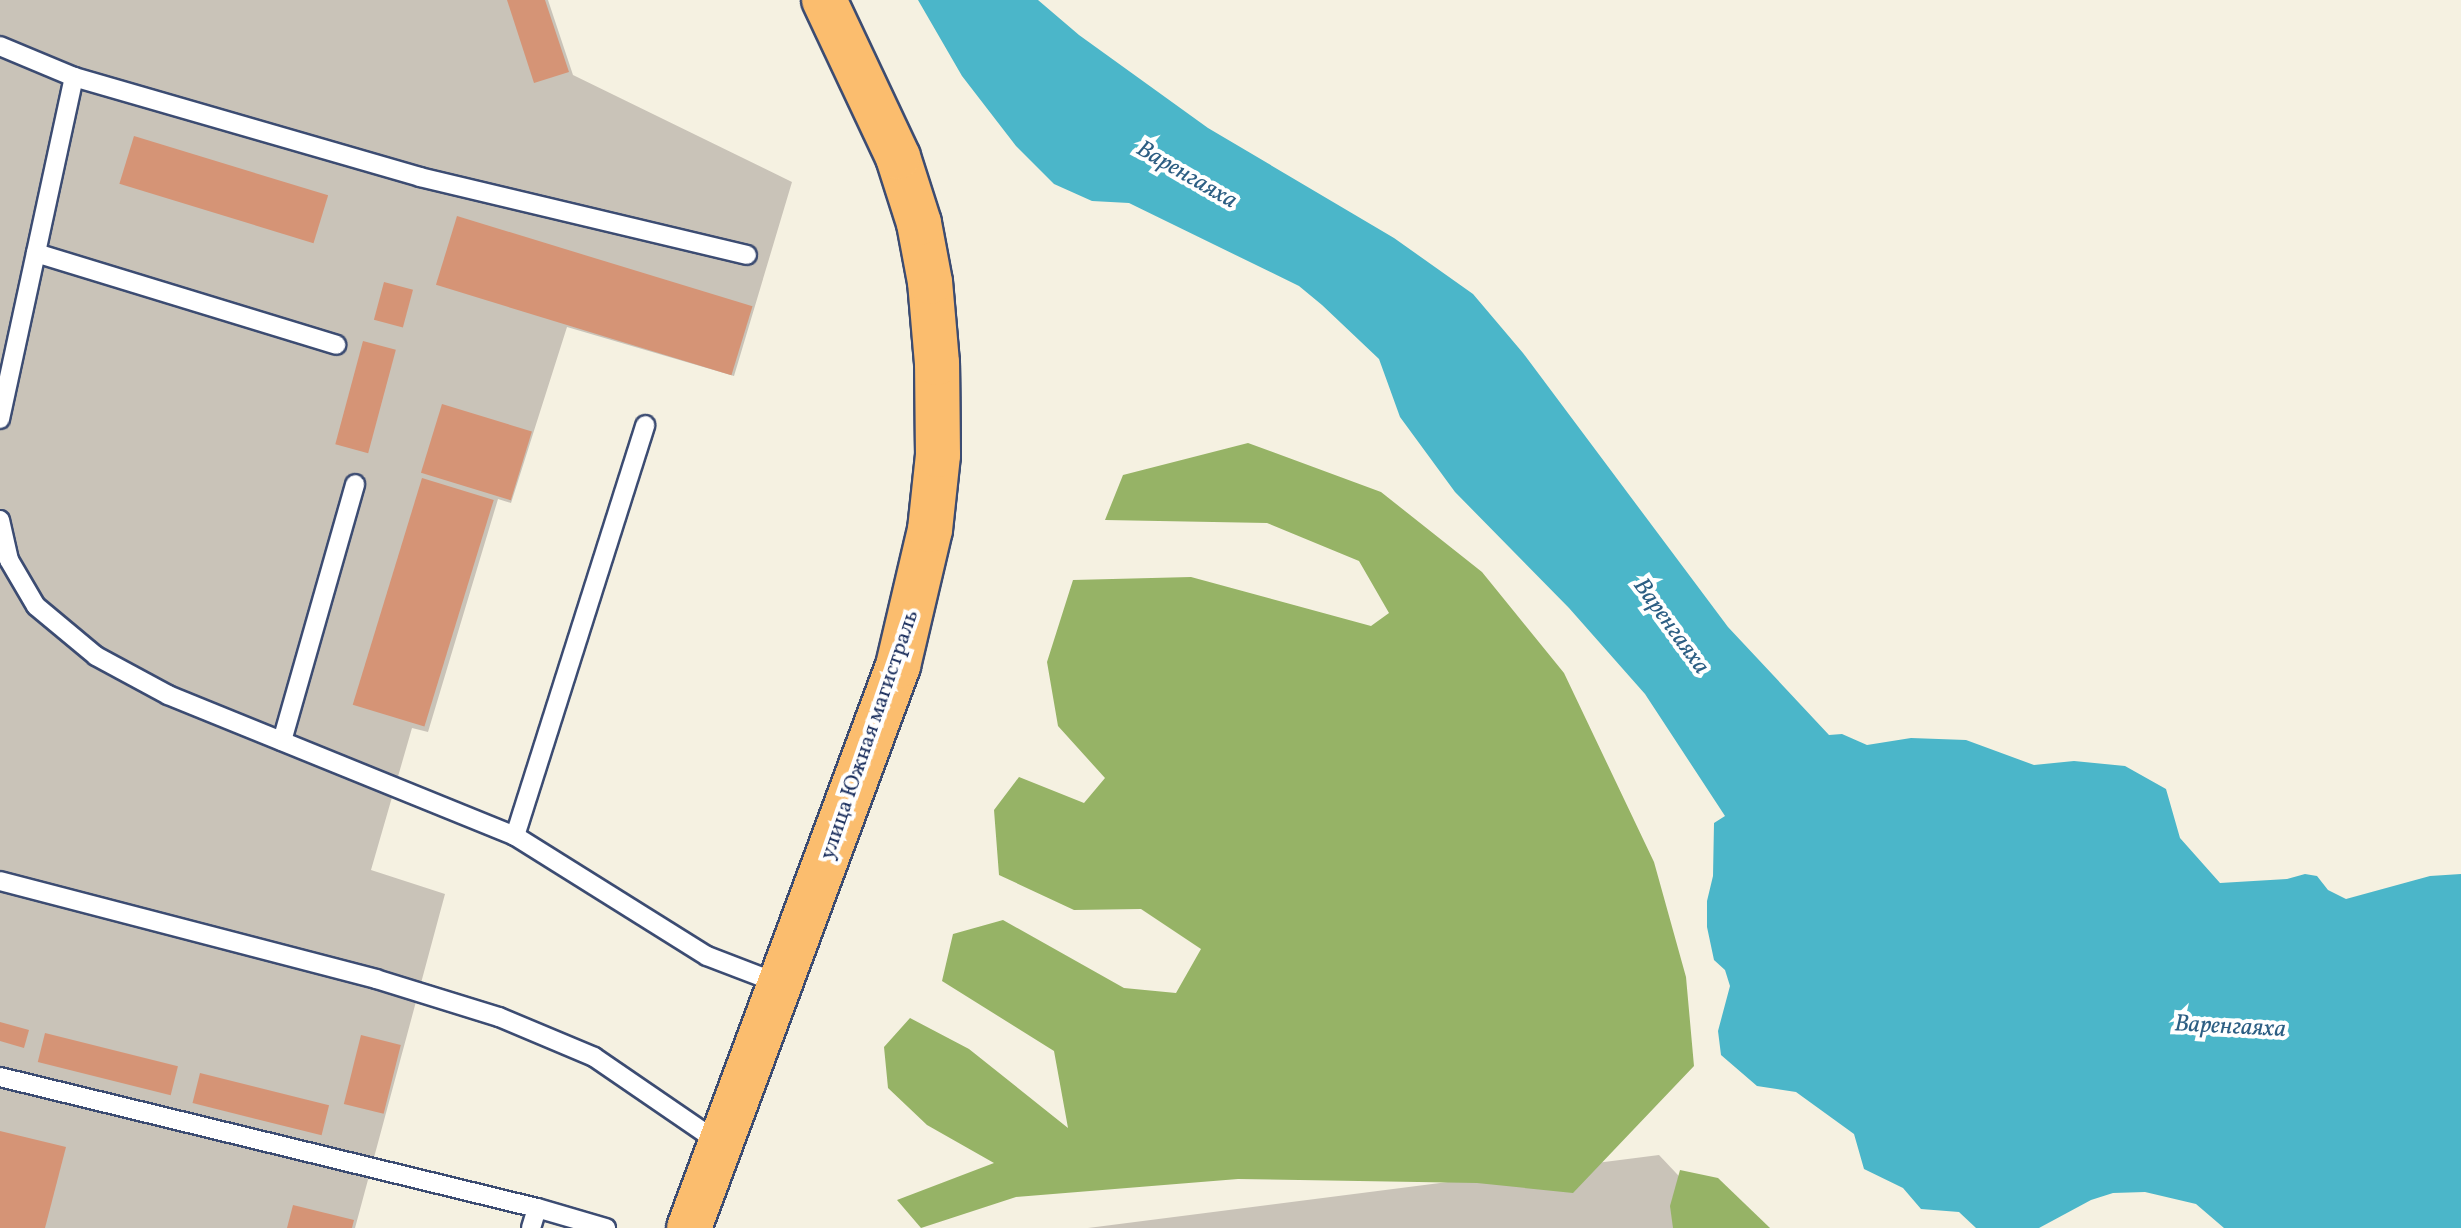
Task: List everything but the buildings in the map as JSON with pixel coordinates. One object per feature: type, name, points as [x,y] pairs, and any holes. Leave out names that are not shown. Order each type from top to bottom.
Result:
[{"type":"highway","name":"улица Южная магистраль","points":[[689,1228],[898,666],[925,557],[938,455],[937,363],[930,282],[919,223],[898,157],[824,0]]},
{"type":"lane","points":[[0,46],[74,77],[420,177],[747,255]]},
{"type":"lane","points":[[0,419],[74,77]]},
{"type":"lane","points":[[36,253],[336,345]]},
{"type":"lane","points":[[515,836],[645,425]]},
{"type":"lane","points":[[282,741],[355,484]]},
{"type":"lane","points":[[0,520],[9,560],[36,606],[96,656],[168,695],[515,836],[707,956],[780,984]]},
{"type":"lane","points":[[0,881],[376,979],[499,1017],[594,1057],[721,1144]]},
{"type":"lane","points":[[0,1077],[537,1208],[606,1228]]},
{"type":"lane","points":[[531,1228],[537,1208]]},
{"type":"shaded area","points":[[0,0],[548,0],[573,75],[792,182],[734,376],[567,327],[511,503],[498,499],[428,732],[412,728],[371,870],[445,894],[355,1228],[0,1228]]},
{"type":"shaded area","points":[[1659,1155],[1728,1228],[1088,1228]]},
{"type":"green space","points":[[1248,443],[1381,492],[1482,572],[1564,673],[1654,862],[1686,977],[1694,1066],[1573,1193],[1477,1183],[1238,1179],[1016,1197],[921,1228],[897,1200],[994,1163],[927,1125],[888,1088],[884,1047],[910,1018],[969,1049],[1068,1128],[1054,1051],[942,981],[953,934],[1003,920],[1124,988],[1176,993],[1201,949],[1141,909],[1074,910],[999,875],[994,810],[1019,777],[1084,803],[1105,778],[1058,726],[1047,662],[1073,580],[1191,577],[1371,626],[1389,613],[1359,561],[1267,523],[1105,520],[1123,475]]},
{"type":"green space","points":[[1680,1170],[1718,1178],[1770,1228],[1673,1228],[1670,1206]]},
{"type":"water","name":"Варенгаяха","points":[[918,0],[1038,0],[1079,35],[1208,128],[1394,238],[1473,294],[1523,353],[1728,627],[1829,735],[1842,734],[1867,745],[1911,738],[1966,740],[2034,765],[2074,761],[2125,766],[2166,789],[2180,838],[2220,883],[2287,879],[2305,874],[2317,876],[2328,890],[2346,899],[2430,876],[2461,874],[2461,1228],[2224,1228],[2196,1204],[2145,1192],[2113,1193],[2091,1200],[2039,1228],[1976,1228],[1959,1212],[1921,1209],[1903,1188],[1864,1169],[1854,1134],[1796,1092],[1757,1086],[1721,1055],[1718,1031],[1730,986],[1725,970],[1714,960],[1707,927],[1707,901],[1713,876],[1714,823],[1725,816],[1645,694],[1569,608],[1455,492],[1400,417],[1379,359],[1299,286],[1129,203],[1092,201],[1054,184],[1016,146],[962,76]]}]
